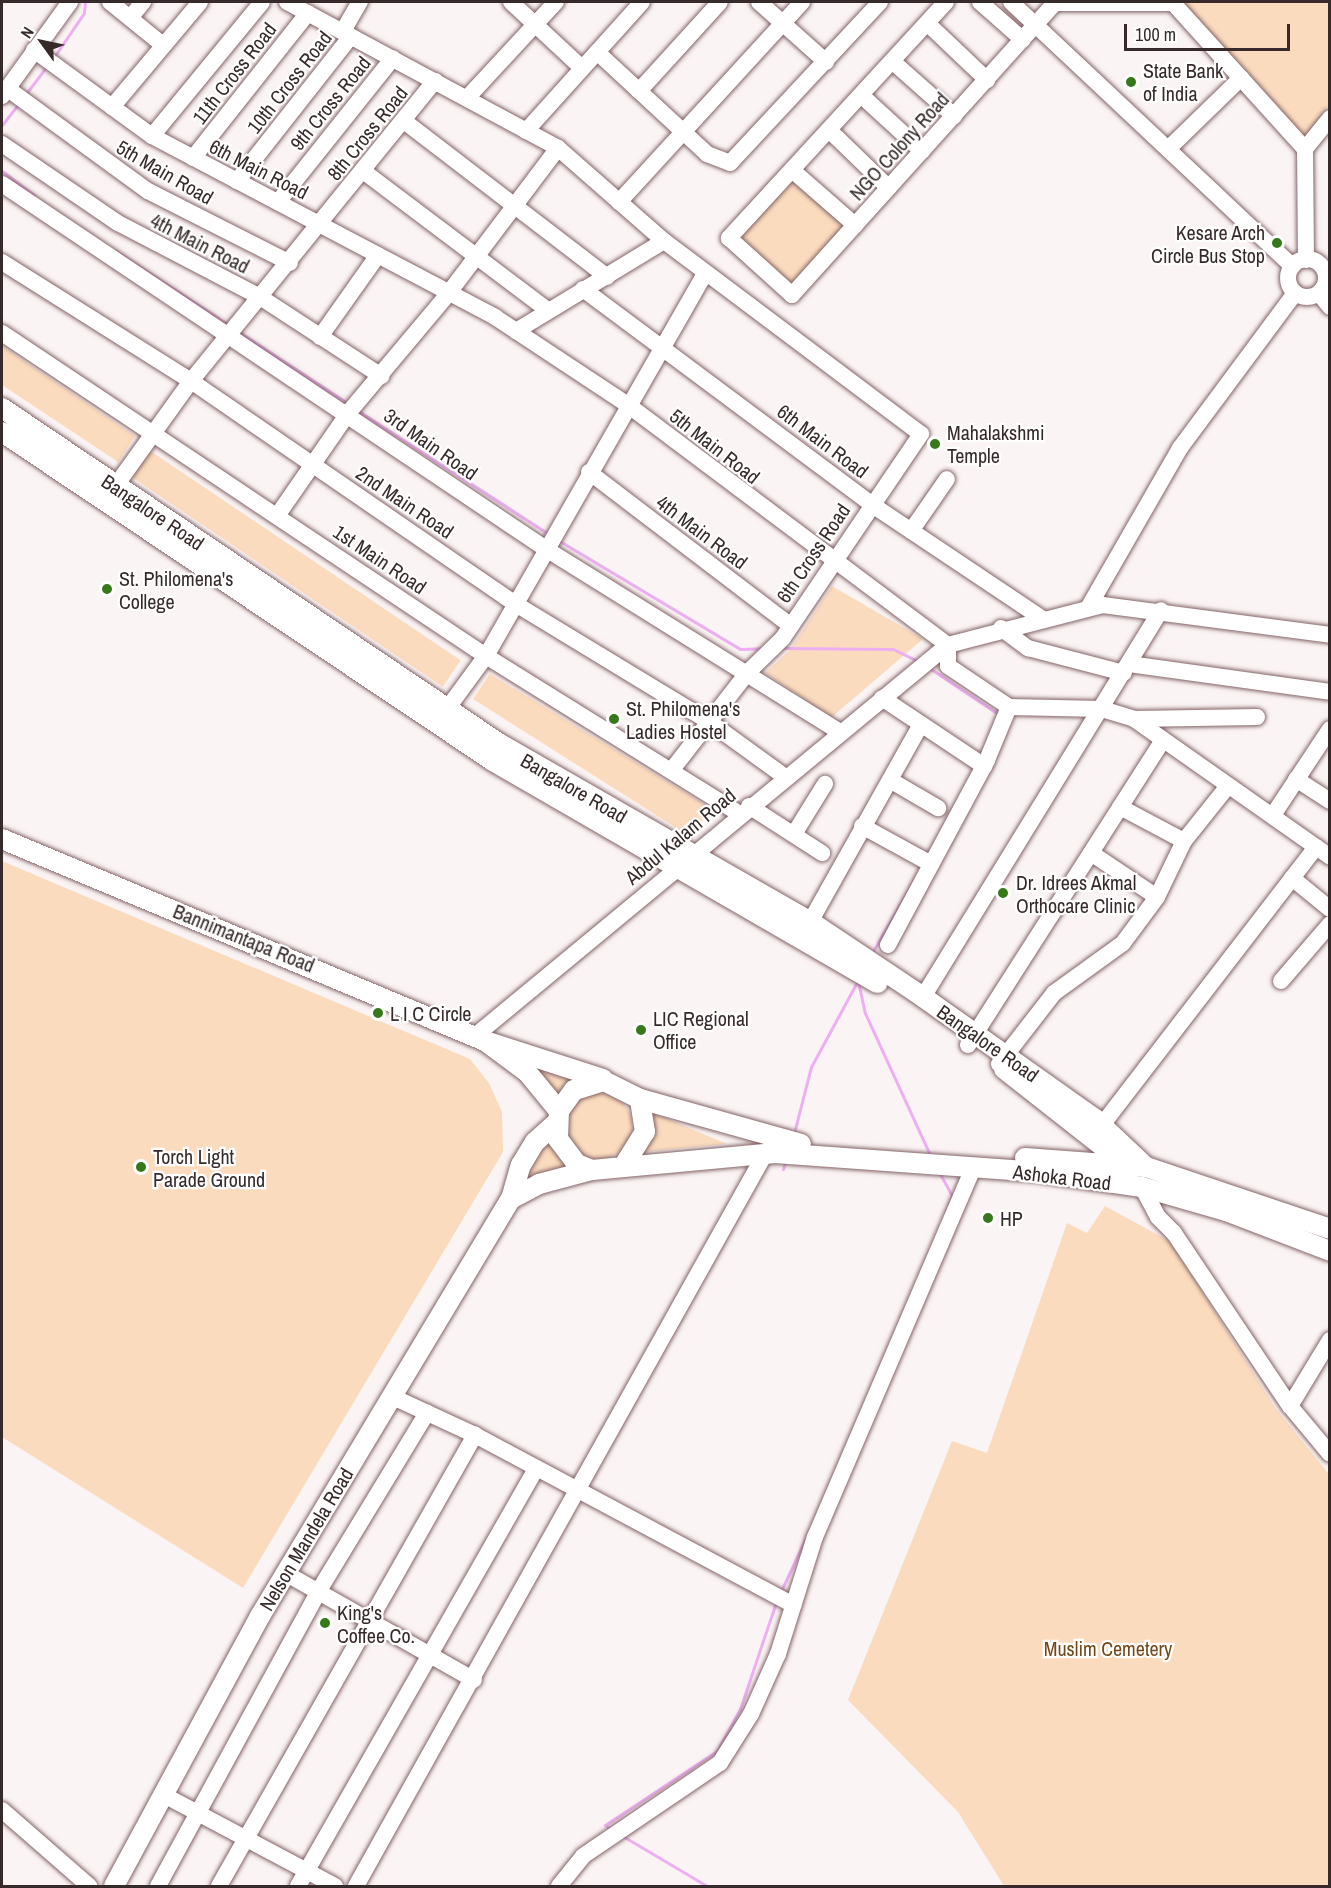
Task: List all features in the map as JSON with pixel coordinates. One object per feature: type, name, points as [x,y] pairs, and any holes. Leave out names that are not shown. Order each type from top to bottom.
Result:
[{"type":"main road","name":"Bangalore Road","points":[[2,408],[110,494],[493,761],[676,868],[806,930]]},
{"type":"main road","name":"Bangalore Road","points":[[2,432],[110,494],[447,709],[691,855],[852,958],[971,1040],[1102,1125],[1146,1167]]},
{"type":"main road","name":"Bannimantapa Road","points":[[2,839],[480,1039]]},
{"type":"main road","name":"Bangalore Road","points":[[882,978],[923,997],[971,1040]]},
{"type":"main road","points":[[480,1039],[538,1083],[558,1117],[565,1153],[592,1170]]},
{"type":"main road","points":[[480,1039],[617,1084],[640,1099],[785,1149]]},
{"type":"main road","name":"Bangalore Road","points":[[1002,1060],[1125,1164]]},
{"type":"main road","points":[[535,1142],[544,1105],[538,1083]]},
{"type":"main road","points":[[558,1117],[574,1090],[588,1083],[617,1084]]},
{"type":"main road","points":[[626,1162],[645,1132],[640,1099]]},
{"type":"main road","name":"Nelson Mandela Road","points":[[114,1887],[162,1794],[285,1574],[511,1199],[535,1142],[558,1117]]},
{"type":"main road","points":[[511,1199],[592,1170],[626,1162],[785,1149]]},
{"type":"main road","name":"Ashoka Road","points":[[785,1149],[932,1159],[972,1168],[1142,1187],[1226,1211],[1329,1251]]},
{"type":"main road","name":"Bangalore Road","points":[[932,1159],[1125,1164],[1146,1167],[1329,1229]]},
{"type":"street","points":[[8,93],[70,2]]},
{"type":"street","points":[[110,2],[163,45]]},
{"type":"street","points":[[130,18],[143,2]]},
{"type":"street","points":[[112,107],[200,2]]},
{"type":"street","points":[[152,136],[262,2]]},
{"type":"street","points":[[287,2],[558,148],[663,241],[705,273],[627,405],[486,656],[447,709]]},
{"type":"street","name":"10th Cross Road","points":[[237,182],[347,34],[360,2]]},
{"type":"street","points":[[511,2],[582,68]]},
{"type":"street","points":[[467,99],[556,2]]},
{"type":"street","points":[[526,131],[642,2]]},
{"type":"street","points":[[639,91],[720,2]]},
{"type":"street","points":[[759,2],[826,62]]},
{"type":"street","points":[[619,202],[802,2]]},
{"type":"street","points":[[597,52],[706,154],[730,163],[880,2]]},
{"type":"street","points":[[855,225],[792,170],[946,2]]},
{"type":"street","points":[[980,2],[1023,40]]},
{"type":"street","points":[[1011,2],[1168,149],[1299,263],[1326,269],[1318,292]]},
{"type":"street","points":[[1056,2],[1174,2],[1305,149]]},
{"type":"street","name":"NGO Colony Road","points":[[792,170],[729,238],[792,295],[1056,2]]},
{"type":"street","name":"11th Cross Road","points":[[192,159],[308,13]]},
{"type":"street","points":[[927,23],[987,80]]},
{"type":"street","name":"6th Main Road","points":[[37,52],[152,136],[192,159],[321,224],[448,294]]},
{"type":"street","name":"9th Cross Road","points":[[278,202],[393,58]]},
{"type":"street","points":[[892,61],[954,116]]},
{"type":"street","points":[[1168,149],[1241,78]]},
{"type":"street","name":"8th Cross Road","points":[[110,494],[191,381],[290,263],[435,81]]},
{"type":"street","name":"5th Main Road","points":[[8,93],[28,104],[148,191],[290,263]]},
{"type":"street","points":[[861,95],[922,152]]},
{"type":"street","points":[[1295,293],[1288,283],[1299,263],[1305,149],[1329,118]]},
{"type":"street","points":[[404,122],[518,205],[607,277]]},
{"type":"street","points":[[829,130],[889,188]]},
{"type":"street","name":"4th Main Road","points":[[2,144],[118,224],[260,297],[381,376]]},
{"type":"street","points":[[277,516],[354,406],[448,294],[518,205],[558,148]]},
{"type":"street","points":[[363,171],[546,309]]},
{"type":"street","name":"3rd Main Road","points":[[2,184],[234,328],[354,406],[546,549],[748,672],[840,732]]},
{"type":"street","points":[[516,331],[546,309],[607,277],[663,241]]},
{"type":"street","points":[[320,337],[378,255]]},
{"type":"street","name":"2nd Main Road","points":[[2,262],[191,381],[514,603],[709,722],[785,777]]},
{"type":"street","name":"6th Cross Road","points":[[671,771],[748,672],[764,658],[787,631],[871,504],[921,434],[705,273]]},
{"type":"street","name":"6th Main Road","points":[[584,289],[663,345],[871,504],[1043,619]]},
{"type":"street","points":[[1295,293],[1318,292]]},
{"type":"street","points":[[1318,292],[1329,307]]},
{"type":"street","points":[[1088,608],[1180,447],[1295,293]]},
{"type":"street","name":"5th Main Road","points":[[448,294],[516,331],[627,405],[833,563],[948,645]]},
{"type":"street","name":"1st Main Road","points":[[2,333],[486,656],[671,771],[794,834],[822,853]]},
{"type":"street","name":"4th Main Road","points":[[589,472],[787,631]]},
{"type":"street","points":[[911,531],[946,479]]},
{"type":"street","name":"Abdul Kalam Road","points":[[480,1039],[744,810],[948,645],[1001,628],[1088,608],[1161,610],[1329,635]]},
{"type":"street","points":[[923,997],[1161,610]]},
{"type":"street","points":[[1001,628],[1028,648],[1126,668],[1329,692]]},
{"type":"street","points":[[948,645],[948,666],[1009,707],[1102,709],[1134,719],[1257,717]]},
{"type":"street","points":[[882,698],[979,762]]},
{"type":"street","points":[[888,945],[924,860],[1009,707]]},
{"type":"street","points":[[1102,1125],[1292,878],[1323,852],[1134,719]]},
{"type":"street","points":[[806,930],[921,724]]},
{"type":"street","points":[[1273,816],[1296,779],[1325,747],[1329,729]]},
{"type":"street","points":[[971,1040],[1163,740]]},
{"type":"street","points":[[1296,779],[1329,801]]},
{"type":"street","points":[[891,780],[938,808]]},
{"type":"street","points":[[794,834],[825,784]]},
{"type":"street","points":[[1002,1060],[1054,993],[1124,943],[1157,897],[1184,841],[1228,786]]},
{"type":"street","points":[[1120,807],[1184,841]]},
{"type":"street","points":[[862,826],[924,860]]},
{"type":"street","points":[[1091,852],[1157,897]]},
{"type":"street","points":[[1292,878],[1329,909]]},
{"type":"street","points":[[1281,981],[1329,924]]},
{"type":"street","points":[[356,1887],[581,1492],[785,1149]]},
{"type":"street","points":[[559,1887],[583,1856],[631,1825],[725,1757],[778,1654],[783,1600],[815,1538],[972,1168]]},
{"type":"street","points":[[1142,1187],[1158,1217],[1174,1233],[1290,1406],[1329,1454]]},
{"type":"street","points":[[1290,1406],[1329,1340]]},
{"type":"street","points":[[391,1396],[475,1435],[783,1600]]},
{"type":"street","points":[[158,1887],[318,1592],[427,1413]]},
{"type":"street","points":[[219,1887],[475,1435]]},
{"type":"street","points":[[298,1887],[536,1468]]},
{"type":"street","points":[[285,1574],[474,1680]]},
{"type":"street","points":[[162,1794],[335,1887]]},
{"type":"street","points":[[2,1810],[89,1887]]},
{"type":"green space","points":[[1183,2],[1329,2],[1329,105],[1305,137]]},
{"type":"green space","points":[[793,179],[846,227],[792,287],[739,239]]},
{"type":"green space","points":[[2,346],[135,436],[118,462],[2,385]]},
{"type":"green space","points":[[149,450],[461,660],[443,687],[131,477]]},
{"type":"green space","points":[[832,586],[923,639],[832,717],[765,673],[790,650]]},
{"type":"green space","points":[[490,674],[714,810],[686,834],[473,699]]},
{"type":"green space","points":[[2,861],[470,1059],[489,1083],[502,1112],[503,1152],[243,1588],[2,1437]]},
{"type":"green space","points":[[534,1067],[581,1079],[555,1098]]},
{"type":"green space","points":[[592,1093],[606,1093],[618,1098],[627,1107],[632,1126],[630,1139],[623,1150],[606,1159],[592,1159],[580,1154],[571,1145],[566,1133],[566,1119],[571,1107],[580,1098]]},
{"type":"green space","points":[[651,1112],[727,1144],[643,1152]]},
{"type":"green space","points":[[550,1137],[570,1168],[522,1183],[537,1156]]},
{"type":"green space","name":"Muslim Cemetery","points":[[1105,1206],[1171,1242],[1276,1409],[1329,1474],[1329,1886],[1004,1886],[958,1812],[848,1700],[952,1441],[987,1453],[1067,1223],[1087,1233]]},
{"type":"waterway","points":[[54,57],[84,13],[85,2]]},
{"type":"waterway","points":[[25,95],[46,67]]},
{"type":"waterway","points":[[2,125],[19,103]]},
{"type":"waterway","points":[[2,171],[34,195]]},
{"type":"waterway","points":[[116,251],[229,325]]},
{"type":"waterway","points":[[239,332],[349,404]]},
{"type":"waterway","points":[[357,410],[550,535]]},
{"type":"waterway","points":[[558,540],[740,649],[764,648]]},
{"type":"waterway","points":[[780,648],[893,649],[920,662]]},
{"type":"waterway","points":[[928,667],[998,714]]},
{"type":"waterway","points":[[872,953],[915,878]]},
{"type":"waterway","points":[[794,1133],[811,1067],[858,980]]},
{"type":"waterway","points":[[858,981],[865,1013],[931,1157]]},
{"type":"waterway","points":[[783,1169],[786,1160]]},
{"type":"waterway","points":[[940,1174],[952,1196],[945,1214]]},
{"type":"waterway","points":[[781,1591],[809,1531]]},
{"type":"waterway","points":[[610,1829],[605,1825],[717,1751],[740,1709],[776,1602]]},
{"type":"waterway","points":[[621,1835],[707,1886]]},
{"type":"place","name":"State Bank of India","points":[[1131,82]]},
{"type":"place","name":"Kesare Arch Circle Bus Stop","points":[[1277,243]]},
{"type":"place","name":"Mahalakshmi Temple","points":[[935,444]]},
{"type":"place","name":"St. Philomena's College","points":[[107,589]]},
{"type":"place","name":"St. Philomena's Ladies Hostel","points":[[614,719]]},
{"type":"place","name":"Dr. Idrees Akmal Orthocare Clinic","points":[[1003,893]]},
{"type":"place","name":"L I C Circle","points":[[378,1013]]},
{"type":"place","name":"LIC Regional Office","points":[[641,1030]]},
{"type":"place","name":"Torch Light Parade Ground","points":[[141,1167]]},
{"type":"place","name":"HP","points":[[988,1218]]},
{"type":"place","name":"King's Coffee Co.","points":[[325,1623]]}]
